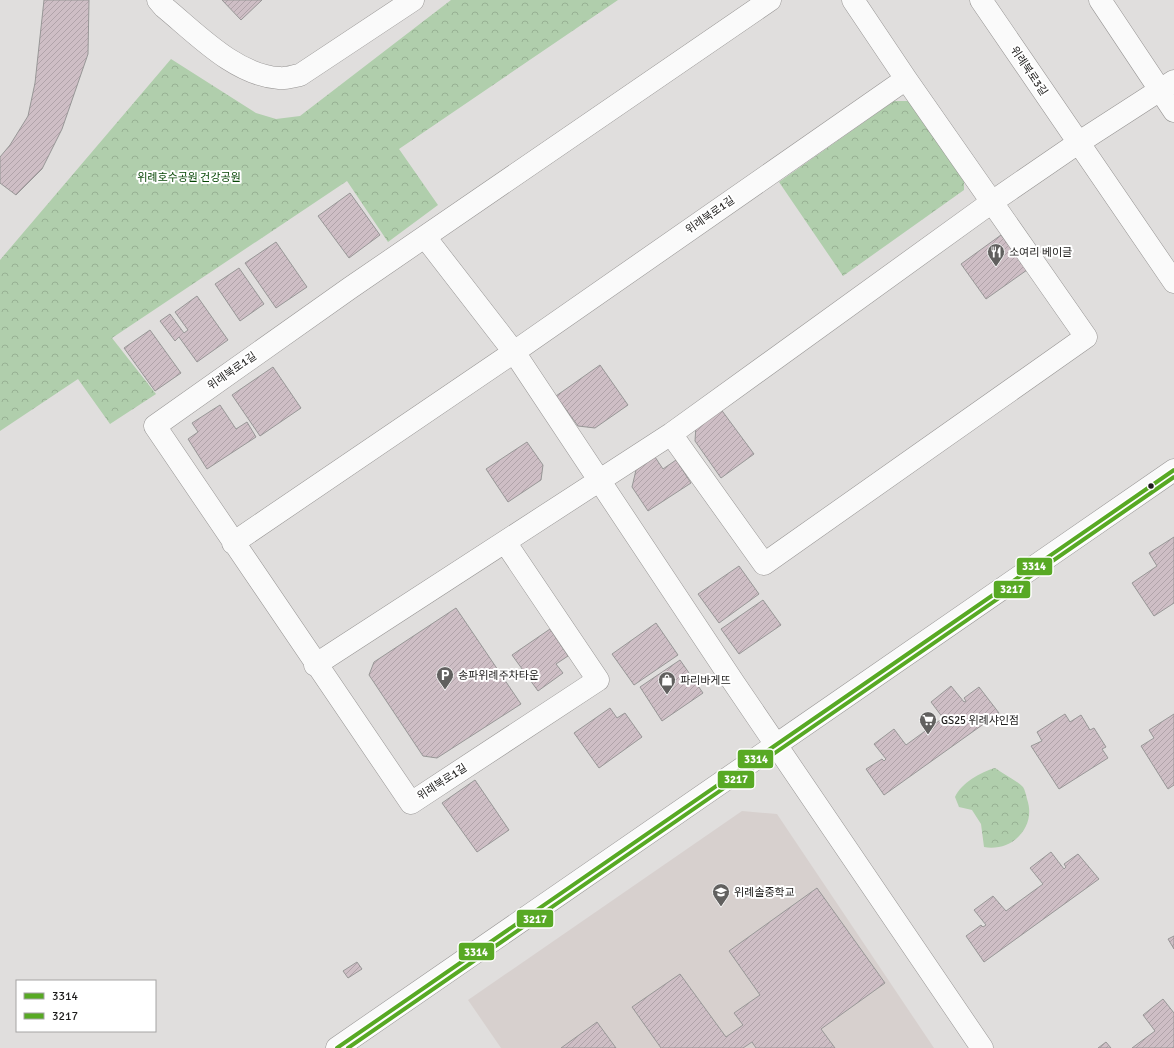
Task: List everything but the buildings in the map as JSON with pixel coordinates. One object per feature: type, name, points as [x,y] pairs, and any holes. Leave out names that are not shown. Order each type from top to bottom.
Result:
[{"type":"street","points":[[165,2],[237,66],[265,76],[281,79],[300,75],[413,0]]},
{"type":"street","name":"위례북로1길","points":[[505,542],[598,680],[410,803],[155,426],[425,237],[770,0]]},
{"type":"street","points":[[671,434],[764,564],[1086,337],[906,79],[853,0]]},
{"type":"street","name":"위례북로3길","points":[[981,0],[1174,282]]},
{"type":"street","points":[[1100,0],[1167,86],[1174,111]]},
{"type":"street","name":"위례북로1길","points":[[233,543],[514,352],[906,79]]},
{"type":"street","points":[[316,664],[671,434],[992,202],[1078,142],[1167,86]]},
{"type":"street","points":[[425,237],[514,352],[598,480],[982,1048]]},
{"type":"street","points":[[337,1048],[1174,470]]},
{"type":"shaded area","name":"위례솔중학교","points":[[742,811],[777,814],[934,1048],[501,1048],[468,1000]]},
{"type":"green space","name":"위례호수공원 건강공원","points":[[451,0],[618,0],[399,149],[438,205],[388,242],[347,181],[112,338],[156,394],[110,424],[78,379],[0,431],[0,260],[171,59],[256,113],[276,119],[300,116]]},
{"type":"green space","points":[[894,101],[913,101],[964,175],[964,190],[843,276],[779,182]]},
{"type":"green space","points":[[995,768],[1023,787],[1029,809],[1025,828],[1020,835],[1004,846],[994,848],[984,847],[981,824],[972,810],[959,807],[955,797],[962,787],[972,779]]},
{"type":"transit line","name":"3314","points":[[337,1048],[1174,470]]},
{"type":"transit line","name":"3217","points":[[348,1048],[1174,477]]},
{"type":"place","name":"소여리 베이글","points":[[996,267]]},
{"type":"place","name":"송파위례주차타운","points":[[445,690]]},
{"type":"place","name":"파리바게뜨","points":[[667,695]]},
{"type":"place","name":"GS25 위례샤인점","points":[[928,735]]},
{"type":"place","name":"위례솔중학교","points":[[721,907]]}]
